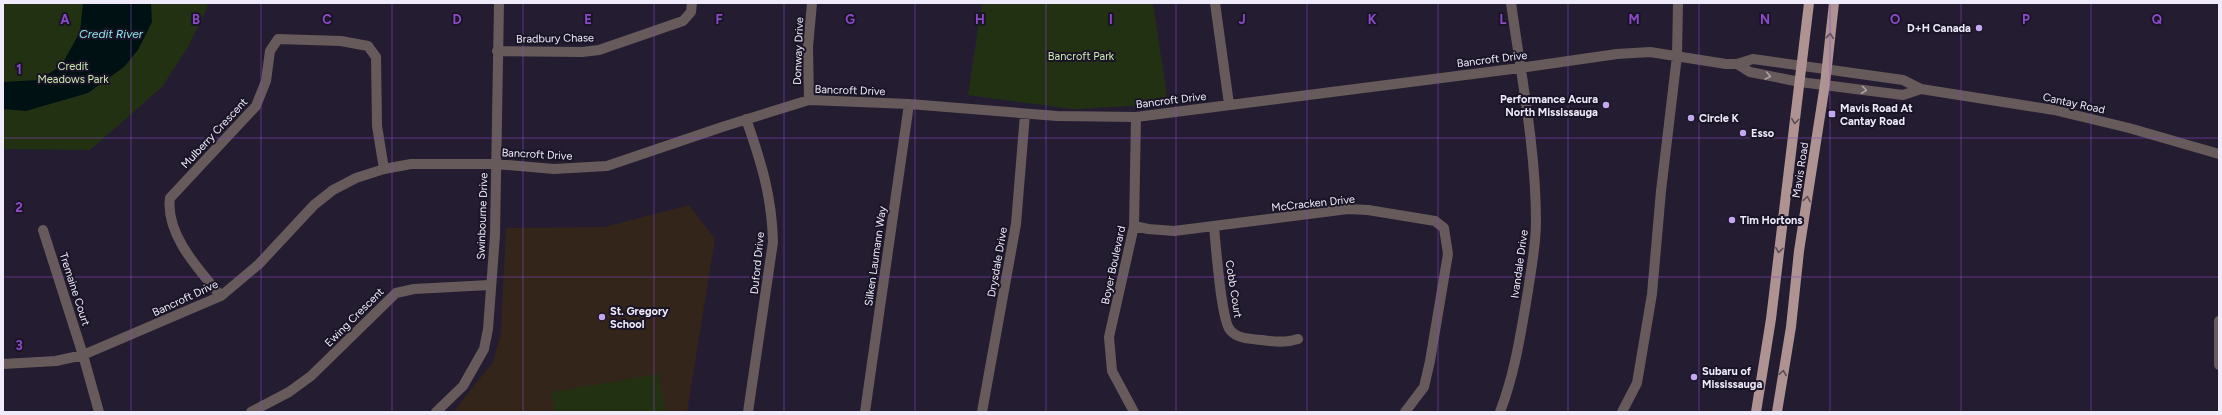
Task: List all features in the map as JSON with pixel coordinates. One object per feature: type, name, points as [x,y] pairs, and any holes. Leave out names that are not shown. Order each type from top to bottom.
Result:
[{"type":"main road","name":"Mavis Road","points":[[1756,412],[1772,312],[1809,3]]},
{"type":"main road","name":"Mavis Road","points":[[1778,412],[1791,327],[1799,251],[1825,84],[1834,3]]},
{"type":"street","name":"Swinbourne Drive","points":[[436,412],[463,386],[484,349],[488,330],[490,285],[495,235],[495,164],[499,3]]},
{"type":"street","name":"Bradbury Chase","points":[[497,51],[582,52],[599,50],[683,22],[691,12],[692,3]]},
{"type":"street","name":"Donway Drive","points":[[809,100],[808,47],[812,3]]},
{"type":"street","points":[[1215,3],[1229,104]]},
{"type":"street","points":[[1511,3],[1520,68]]},
{"type":"street","points":[[1622,412],[1637,383],[1652,294],[1661,191],[1677,56],[1678,3]]},
{"type":"street","name":"Mulberry Crescent","points":[[221,296],[185,250],[174,230],[168,211],[170,198],[256,106],[266,81],[270,51],[278,39],[341,42],[368,46],[376,58],[377,126],[384,169]]},
{"type":"street","name":"Bancroft Drive","points":[[3,364],[56,361],[83,355],[221,296],[259,264],[314,205],[333,190],[356,178],[384,169],[411,164],[495,164],[554,169],[607,166],[746,119],[809,100],[909,104],[1025,114],[1136,117],[1520,68],[1617,54],[1650,52],[1738,64],[1753,59],[1827,69]]},
{"type":"street","name":"Bancroft Drive","points":[[1738,64],[1750,72],[1800,82],[1825,84]]},
{"type":"street","name":"Ivandale Drive","points":[[1500,412],[1512,373],[1535,245],[1536,224],[1533,164],[1520,68]]},
{"type":"street","name":"Cantay Road","points":[[1827,69],[1903,80],[1921,89],[2054,110],[2129,128],[2219,154]]},
{"type":"street","name":"Cantay Road","points":[[1825,84],[1903,95],[1921,89]]},
{"type":"street","name":"Silken Laumann Way","points":[[865,412],[909,104]]},
{"type":"street","name":"Drysdale Drive","points":[[982,412],[1016,224],[1025,114]]},
{"type":"street","name":"Boyer Boulevard","points":[[1134,412],[1112,371],[1109,336],[1134,226],[1136,117]]},
{"type":"street","name":"Duford Drive","points":[[746,119],[768,185],[772,215],[773,242],[748,412]]},
{"type":"street","name":"McCracken Drive","points":[[1134,226],[1148,229],[1174,231],[1348,209],[1368,210],[1435,221],[1444,228],[1448,254],[1430,361],[1424,387],[1405,412]]},
{"type":"street","name":"Cobb Court","points":[[1214,227],[1224,312],[1231,331],[1239,337],[1271,341],[1289,342],[1298,339]]},
{"type":"street","name":"Tremaine Court","points":[[43,230],[83,355],[99,412]]},
{"type":"street","name":"Ewing Crescent","points":[[251,412],[289,392],[311,376],[396,292],[414,289],[490,285]]},
{"type":"street","points":[[2219,321],[2219,365]]},
{"type":"shaded area","name":"St. Gregory School","points":[[689,205],[715,239],[687,412],[454,411],[493,362],[501,333],[506,228],[605,227]]},
{"type":"green space","name":"Credit Meadows Park","points":[[3,3],[208,3],[188,47],[162,87],[90,150],[3,149]]},
{"type":"green space","name":"Bancroft Park","points":[[982,3],[1153,3],[1168,104],[1073,109],[968,95]]},
{"type":"green space","points":[[659,374],[665,412],[555,412],[552,392]]},
{"type":"water","name":"Credit River","points":[[83,3],[151,3],[152,22],[138,50],[124,67],[88,93],[26,111],[3,109],[3,82],[38,80],[61,66],[80,32]]},
{"type":"place","name":"D+H Canada","points":[[1979,28]]},
{"type":"place","name":"Performance Acura North Mississauga","points":[[1606,105]]},
{"type":"place","name":"Mavis Road At Cantay Road","points":[[1832,114]]},
{"type":"place","name":"Circle K","points":[[1691,118]]},
{"type":"place","name":"Esso","points":[[1743,133]]},
{"type":"place","name":"Tim Hortons","points":[[1732,220]]},
{"type":"place","name":"St. Gregory School","points":[[602,317]]},
{"type":"place","name":"Subaru of Mississauga","points":[[1694,377]]}]
